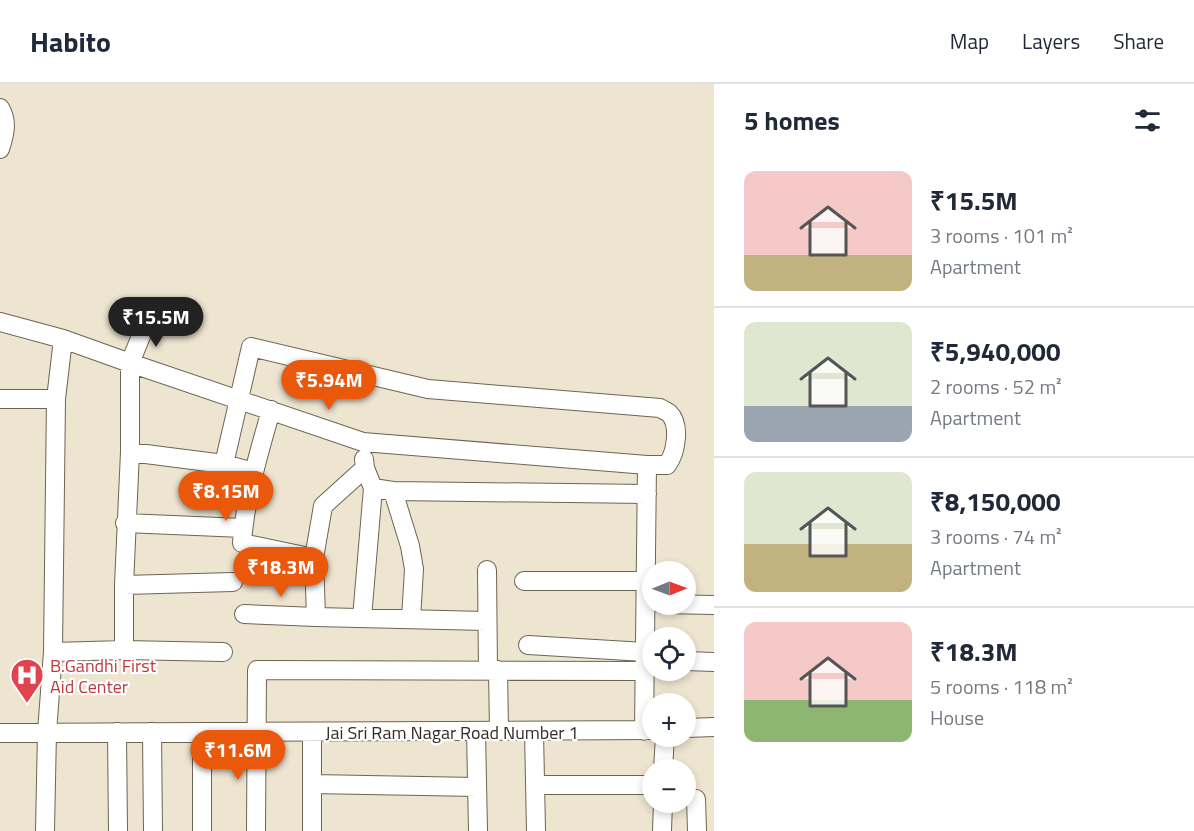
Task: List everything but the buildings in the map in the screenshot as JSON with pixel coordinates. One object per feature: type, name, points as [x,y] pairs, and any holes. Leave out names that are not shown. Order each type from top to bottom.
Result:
[{"type":"street","points":[[0,108],[5,119],[5,133],[0,149]]},
{"type":"street","points":[[124,650],[124,585],[130,452],[130,363],[148,319]]},
{"type":"street","points":[[0,322],[63,339],[130,363],[240,399],[363,442],[667,465],[675,455],[675,424],[670,414],[660,408],[428,389],[250,347],[240,399],[224,464]]},
{"type":"street","points":[[45,831],[47,732],[53,652],[56,399],[63,339]]},
{"type":"street","points":[[0,399],[56,399]]},
{"type":"street","points":[[271,410],[254,472],[242,543],[314,558]]},
{"type":"street","points":[[362,618],[373,488],[365,468],[363,442]]},
{"type":"street","points":[[130,452],[224,464],[254,472]]},
{"type":"street","points":[[646,561],[647,465]]},
{"type":"street","points":[[316,617],[314,558],[323,506],[365,468]]},
{"type":"street","points":[[373,488],[393,491],[646,494]]},
{"type":"street","points":[[393,491],[410,546],[414,569],[411,620]]},
{"type":"street","points":[[126,524],[243,528]]},
{"type":"street","points":[[487,570],[486,621],[499,731]]},
{"type":"street","points":[[524,581],[642,581]]},
{"type":"street","points":[[124,585],[233,582]]},
{"type":"street","points":[[696,605],[714,605]]},
{"type":"street","points":[[244,614],[486,621]]},
{"type":"street","points":[[528,645],[642,660]]},
{"type":"street","points":[[53,652],[124,650],[223,652]]},
{"type":"street","points":[[256,831],[257,670],[493,670],[642,661]]},
{"type":"street","points":[[696,661],[714,662]]},
{"type":"street","points":[[696,728],[714,727]]},
{"type":"street","points":[[476,731],[478,831]]},
{"type":"street","points":[[534,731],[536,831]]},
{"type":"street","name":"Jai Sri Ram Nagar Road Number 1","points":[[0,733],[642,731]]},
{"type":"street","points":[[117,732],[118,831]]},
{"type":"street","points":[[152,732],[153,831]]},
{"type":"street","points":[[202,732],[202,831]]},
{"type":"street","points":[[312,732],[312,831]]},
{"type":"street","points":[[312,784],[477,787]]},
{"type":"street","points":[[535,785],[642,785]]},
{"type":"street","points":[[697,831],[699,799]]},
{"type":"street","points":[[662,831],[663,813]]},
{"type":"place","name":"B.Gandhi First Aid Center","points":[[27,704]]}]
